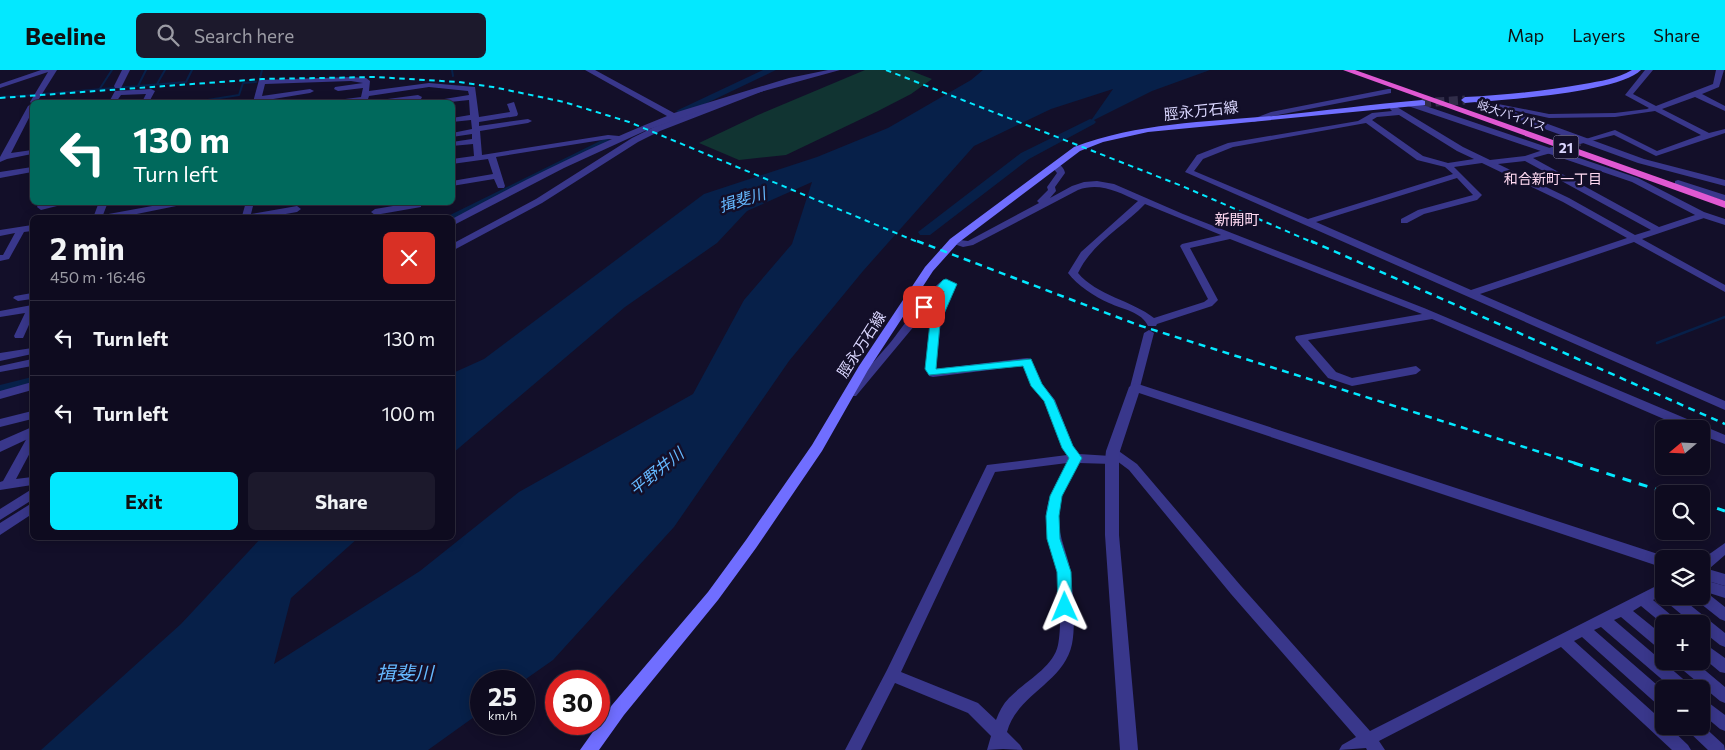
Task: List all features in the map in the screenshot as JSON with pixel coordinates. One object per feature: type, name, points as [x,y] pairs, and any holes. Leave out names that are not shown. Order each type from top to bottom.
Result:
[{"type":"highway","name":"岐大バイパス","points":[[1347,70],[1725,199]]},
{"type":"highway","name":"岐大バイパス","points":[[1358,70],[1725,206]]},
{"type":"main road","points":[[1465,100],[1540,94],[1600,84],[1623,78],[1637,70]]},
{"type":"main road","name":"脛永万石線","points":[[590,750],[618,710],[713,596],[751,544],[817,448],[839,407],[929,269],[954,241],[1077,149],[1099,139],[1116,135],[1417,104]]},
{"type":"street","points":[[3,88],[48,70]]},
{"type":"street","points":[[35,100],[53,70]]},
{"type":"street","points":[[118,86],[126,70]]},
{"type":"street","points":[[589,70],[673,116]]},
{"type":"street","points":[[455,246],[539,201],[635,140],[657,129],[794,79],[816,76],[836,70]]},
{"type":"street","points":[[1649,70],[1629,94],[1707,135]]},
{"type":"street","points":[[1498,106],[1538,115],[1587,116],[1641,112],[1696,94],[1716,84],[1723,72]]},
{"type":"street","points":[[257,100],[262,82],[363,80],[367,85],[365,99],[429,85],[472,89],[478,158]]},
{"type":"street","points":[[1716,84],[1725,88]]},
{"type":"street","points":[[338,89],[367,85]]},
{"type":"street","points":[[437,100],[435,89],[440,86]]},
{"type":"street","points":[[455,221],[619,138],[673,116],[769,88]]},
{"type":"street","points":[[114,100],[118,93],[151,90],[147,100]]},
{"type":"street","points":[[262,100],[310,91]]},
{"type":"street","points":[[1254,120],[1270,114],[1388,91]]},
{"type":"street","points":[[1696,94],[1725,109]]},
{"type":"street","points":[[395,100],[418,97]]},
{"type":"street","points":[[446,100],[473,97]]},
{"type":"street","points":[[1476,100],[1583,141],[1669,169],[1725,183]]},
{"type":"street","points":[[455,120],[514,114],[511,104]]},
{"type":"street","points":[[1417,104],[1553,150],[1650,186],[1701,216],[1725,222]]},
{"type":"street","points":[[1388,106],[1460,149],[1560,196],[1725,289]]},
{"type":"street","points":[[1,159],[30,113]]},
{"type":"street","points":[[1400,113],[1375,115],[1360,123],[1231,145],[1200,156],[1189,172],[1308,222],[1725,406]]},
{"type":"street","points":[[1587,116],[1656,154],[1688,144],[1707,135],[1725,131]]},
{"type":"street","points":[[1367,120],[1420,158],[1448,166],[1526,158],[1553,150]]},
{"type":"street","points":[[455,134],[528,121]]},
{"type":"street","points":[[1583,141],[1614,132]]},
{"type":"street","points":[[455,162],[608,137],[619,138]]},
{"type":"street","points":[[455,144],[477,141]]},
{"type":"street","points":[[1,159],[30,152]]},
{"type":"street","points":[[492,156],[500,186]]},
{"type":"street","points":[[1526,158],[1658,230]]},
{"type":"street","points":[[1040,205],[1041,200],[1052,192],[1051,186],[1061,173],[1060,168],[1055,166]]},
{"type":"street","points":[[1404,222],[1421,212],[1478,195],[1448,166]]},
{"type":"street","points":[[0,175],[30,170]]},
{"type":"street","points":[[1308,222],[1459,175]]},
{"type":"street","points":[[455,183],[498,176]]},
{"type":"street","points":[[954,241],[963,244],[970,243],[1040,205],[1089,183],[1099,183],[1111,186],[1230,236],[1432,316],[1679,420]]},
{"type":"street","points":[[1144,200],[1132,214],[1082,254],[1076,263],[1073,273],[1110,300],[1140,312],[1151,326]]},
{"type":"street","points":[[41,207],[52,205]]},
{"type":"street","points":[[121,215],[176,205]]},
{"type":"street","points":[[374,213],[413,205]]},
{"type":"street","points":[[259,215],[297,209]]},
{"type":"street","points":[[1470,294],[1701,216]]},
{"type":"street","points":[[0,233],[30,228]]},
{"type":"street","points":[[0,258],[6,257],[21,230]]},
{"type":"street","points":[[1151,326],[1208,304],[1213,300],[1184,246],[1230,236]]},
{"type":"street","points":[[839,407],[946,282],[952,284],[935,323],[931,353],[931,369],[933,373],[1027,362],[1037,386],[1049,400],[1068,448],[1076,458]]},
{"type":"street","points":[[18,298],[30,296]]},
{"type":"street","points":[[0,314],[30,308]]},
{"type":"street","points":[[19,336],[30,312]]},
{"type":"street","points":[[1416,370],[1352,382],[1332,375],[1300,338],[1432,316]]},
{"type":"street","points":[[1129,750],[1112,535],[1112,456],[1135,387],[1151,326]]},
{"type":"street","points":[[0,356],[30,351]]},
{"type":"street","points":[[3,369],[30,363]]},
{"type":"street","points":[[0,395],[30,387]]},
{"type":"street","points":[[1135,387],[1655,559]]},
{"type":"street","points":[[0,423],[30,415]]},
{"type":"street","points":[[0,447],[30,433]]},
{"type":"street","points":[[1710,433],[1725,440]]},
{"type":"street","points":[[4,486],[30,442]]},
{"type":"street","points":[[853,750],[892,675],[991,468],[1076,458],[1112,456],[1132,467],[1236,590],[1372,745]]},
{"type":"street","points":[[995,750],[1007,712],[1022,695],[1048,673],[1062,656],[1066,642],[1064,572],[1054,539],[1052,516],[1056,496],[1076,458]]},
{"type":"street","points":[[4,486],[30,481]]},
{"type":"street","points":[[0,515],[30,495]]},
{"type":"street","points":[[0,530],[30,509]]},
{"type":"street","points":[[1710,561],[1725,548]]},
{"type":"street","points":[[1710,578],[1725,580]]},
{"type":"street","points":[[1710,582],[1725,592]]},
{"type":"street","points":[[1347,750],[1372,745],[1582,629],[1655,594]]},
{"type":"street","points":[[1642,599],[1661,615]]},
{"type":"street","points":[[1710,603],[1725,615]]},
{"type":"street","points":[[1681,605],[1725,641]]},
{"type":"street","points":[[1621,609],[1655,637]]},
{"type":"street","points":[[1602,619],[1673,680]]},
{"type":"street","points":[[1582,629],[1655,693]]},
{"type":"street","points":[[1562,640],[1683,750]]},
{"type":"street","points":[[1710,654],[1725,667]]},
{"type":"street","points":[[1694,670],[1725,696]]},
{"type":"street","points":[[892,675],[973,708],[1015,750]]},
{"type":"street","points":[[1710,712],[1725,724]]},
{"type":"street","points":[[1702,735],[1720,750]]},
{"type":"green space","points":[[865,70],[909,70],[932,79],[911,94],[786,155],[739,160],[699,143],[758,115]]},
{"type":"water","name":"揖斐川","points":[[983,70],[1210,70],[1152,91],[1090,122],[1113,89],[1051,109],[974,146],[863,271],[789,361],[674,527],[553,660],[535,673],[535,670],[470,670],[470,720],[428,750],[41,750],[181,624],[259,540],[356,540],[291,598],[274,664],[420,571],[519,492],[693,394],[744,300],[792,244],[812,182],[747,211],[717,243],[625,307],[455,451],[455,372],[484,359],[704,194],[817,157],[888,128],[971,80]]},
{"type":"waterway","points":[[99,89],[112,70]]},
{"type":"waterway","points":[[138,86],[146,70]]},
{"type":"waterway","points":[[157,84],[165,70]]},
{"type":"waterway","points":[[99,89],[186,82],[192,70]]},
{"type":"waterway","points":[[260,78],[262,70]]},
{"type":"waterway","points":[[452,70],[453,76]]},
{"type":"waterway","points":[[682,111],[771,70]]},
{"type":"waterway","points":[[208,100],[239,95],[243,83],[256,82]]},
{"type":"waterway","points":[[43,94],[99,89]]},
{"type":"waterway","points":[[0,97],[36,95]]},
{"type":"waterway","points":[[925,232],[1025,156],[1090,122]]},
{"type":"waterway","points":[[455,216],[606,141]]},
{"type":"waterway","points":[[1657,343],[1725,317]]},
{"type":"waterway","points":[[0,391],[30,383]]},
{"type":"tunnel","points":[[1422,103],[1465,100]]},
{"type":"tunnel","points":[[1555,149],[1580,142]]},
{"type":"railway","points":[[886,70],[1182,186],[1314,243]]},
{"type":"railway","points":[[0,98],[262,79],[375,77],[459,82],[493,87],[564,102],[629,122],[920,243]]},
{"type":"railway","points":[[917,241],[1138,325],[1578,464]]},
{"type":"railway","points":[[1311,241],[1725,424]]},
{"type":"railway","points":[[1574,463],[1655,489]]},
{"type":"railway","points":[[1710,506],[1725,511]]},
{"type":"district","name":"和合新町一丁目","points":[[1553,178]]},
{"type":"district","name":"新開町","points":[[1237,219]]},
{"type":"route","points":[[924,307],[946,282],[952,284],[935,323],[931,353],[931,369],[933,373],[1027,362],[1037,386],[1049,400],[1068,448],[1076,458],[1056,496],[1052,516],[1054,539],[1064,572],[1065,607]]},
{"type":"water label","name":"平野井川","points":[[656,471]]}]
